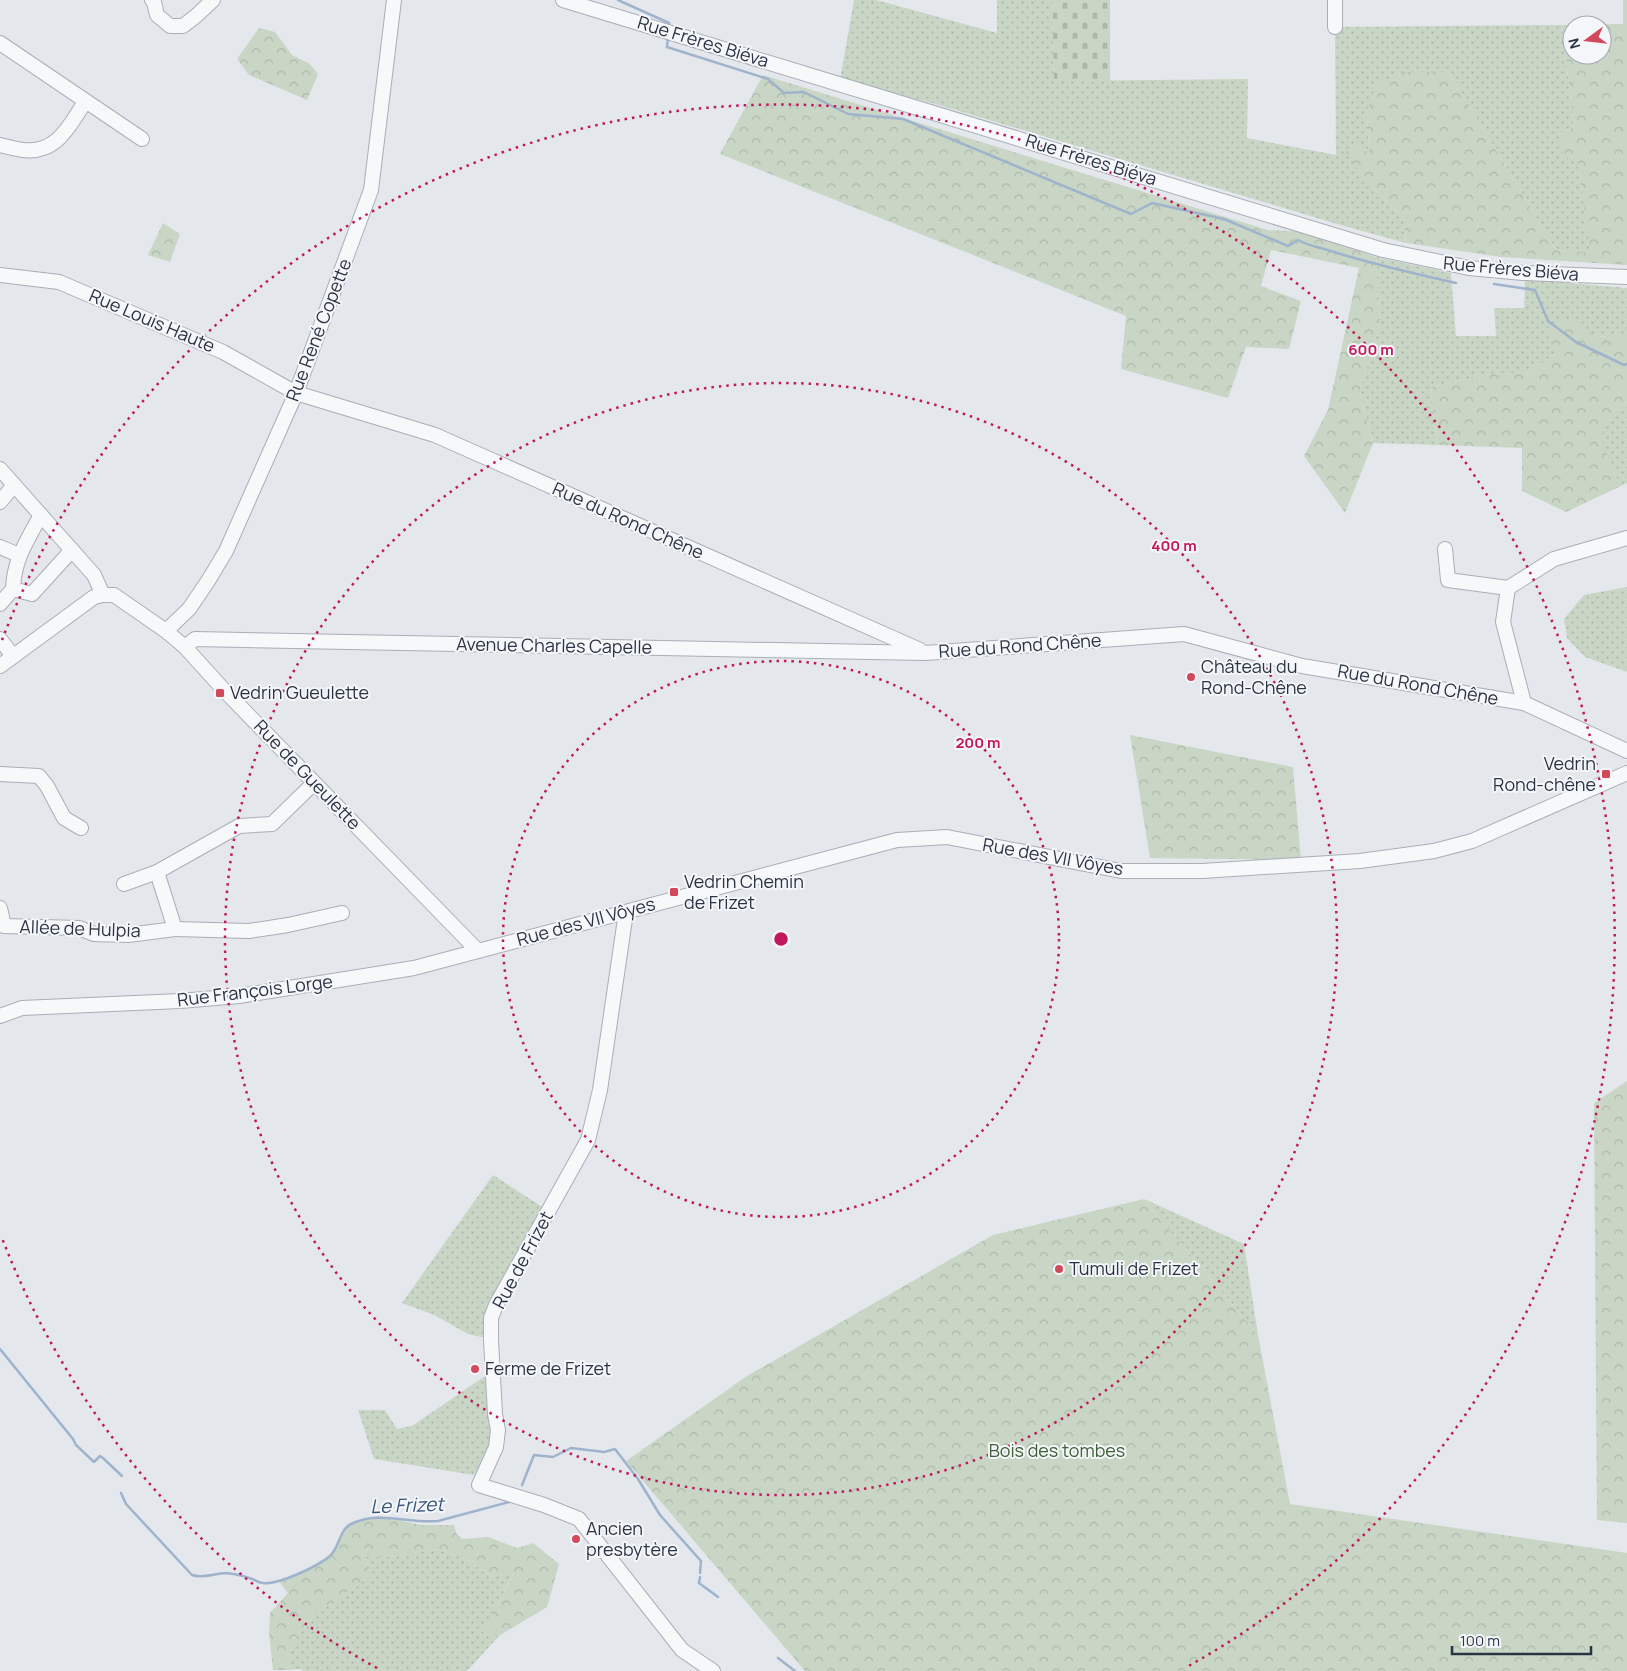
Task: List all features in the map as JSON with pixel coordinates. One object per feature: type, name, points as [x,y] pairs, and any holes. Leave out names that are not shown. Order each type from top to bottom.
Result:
[{"type":"street","points":[[152,0],[157,16],[170,26],[183,26],[213,0]]},
{"type":"street","points":[[196,16],[198,0]]},
{"type":"street","name":"Rue René Copette","points":[[166,631],[189,609],[226,550],[296,393],[371,190],[394,0]]},
{"type":"street","name":"Rue Frères Biéva","points":[[563,0],[1383,250],[1469,268],[1523,273],[1627,277]]},
{"type":"street","points":[[1335,0],[1335,26]]},
{"type":"street","points":[[0,43],[142,139]]},
{"type":"street","points":[[0,145],[24,150],[42,149],[60,139],[85,102]]},
{"type":"street","name":"Rue Louis Haute","points":[[0,275],[60,282],[223,352],[296,393]]},
{"type":"street","name":"Rue du Rond Chêne","points":[[296,393],[435,435],[925,653],[1184,634],[1302,666],[1524,703],[1627,751]]},
{"type":"street","points":[[0,468],[94,576],[103,595],[94,597],[0,666]]},
{"type":"street","points":[[0,502],[14,485]]},
{"type":"street","points":[[0,604],[13,589],[13,573],[19,555],[41,515]]},
{"type":"street","points":[[1445,549],[1448,580],[1508,588],[1554,559],[1627,538]]},
{"type":"street","points":[[0,547],[19,555]]},
{"type":"street","points":[[13,589],[32,594],[72,550]]},
{"type":"street","points":[[1508,588],[1503,622],[1524,703]]},
{"type":"street","name":"Rue de Gueulette","points":[[103,595],[114,595],[166,631],[185,647],[223,689],[478,951]]},
{"type":"street","points":[[0,639],[13,656]]},
{"type":"street","name":"Avenue Charles Capelle","points":[[185,647],[195,639],[925,653]]},
{"type":"street","name":"Rue des VII Vôyes","points":[[478,951],[897,840],[947,837],[1120,872],[1202,871],[1360,862],[1434,851],[1472,841],[1627,773]]},
{"type":"street","points":[[0,774],[39,776],[47,786],[64,818],[81,828]]},
{"type":"street","points":[[124,884],[157,872],[238,826],[272,824],[314,783]]},
{"type":"street","points":[[157,872],[176,929],[249,931],[288,925],[342,913]]},
{"type":"street","name":"Allée de Hulpia","points":[[0,908],[4,926],[78,928],[94,934],[128,935],[176,929]]},
{"type":"street","name":"Rue de Frizet","points":[[626,912],[600,1090],[588,1140],[496,1305],[492,1318],[491,1340],[495,1414],[498,1430],[496,1447],[479,1485],[579,1519],[682,1650],[714,1671]]},
{"type":"street","name":"Rue François Lorge","points":[[0,1016],[22,1008],[180,1001],[239,996],[414,968],[478,951]]},
{"type":"green space","points":[[854,0],[876,0],[997,33],[997,0],[1052,0],[1054,81],[1248,79],[1247,138],[1336,155],[1335,27],[1562,25],[1562,65],[1567,65],[1574,127],[1559,134],[1578,163],[1591,252],[1556,250],[1449,72],[1367,110],[1373,188],[1404,218],[1406,243],[932,103],[840,80]]},
{"type":"green space","points":[[1052,0],[1110,0],[1110,82],[1054,81]]},
{"type":"green space","points":[[1623,0],[1627,0],[1627,265],[1501,257],[1406,243],[1404,218],[1373,188],[1345,152],[1355,144],[1369,154],[1367,110],[1377,84],[1404,72],[1449,72],[1556,250],[1590,252],[1578,163],[1563,156],[1559,134],[1574,127],[1567,65],[1612,65],[1612,24],[1623,24]]},
{"type":"green space","points":[[259,28],[275,32],[292,55],[310,64],[318,74],[307,100],[249,75],[237,59]]},
{"type":"green space","points":[[763,75],[1268,230],[1305,232],[1376,257],[1380,323],[1360,392],[1373,443],[1345,513],[1304,456],[1328,410],[1359,268],[1271,250],[1261,286],[1301,301],[1289,349],[1246,347],[1228,398],[1121,369],[1126,316],[720,154]]},
{"type":"green space","points":[[163,223],[180,234],[170,262],[148,255]]},
{"type":"green space","points":[[1376,257],[1451,273],[1456,336],[1496,336],[1494,308],[1524,308],[1525,279],[1627,288],[1627,333],[1612,337],[1593,336],[1556,353],[1530,372],[1490,374],[1431,387],[1437,445],[1373,443],[1360,392],[1380,323]]},
{"type":"green space","points":[[1569,319],[1590,333],[1602,337],[1627,333],[1627,401],[1611,415],[1601,437],[1615,476],[1623,485],[1566,512],[1522,491],[1522,448],[1437,445],[1431,387],[1490,374],[1530,372],[1556,353],[1547,329]]},
{"type":"green space","points":[[1627,401],[1627,483],[1623,485],[1615,476],[1600,437],[1611,415]]},
{"type":"green space","points":[[1627,587],[1627,672],[1585,657],[1567,638],[1564,619],[1584,595]]},
{"type":"green space","points":[[1130,735],[1293,767],[1301,860],[1150,858]]},
{"type":"green space","points":[[1627,1081],[1627,1523],[1597,1520],[1594,1103]]},
{"type":"green space","points":[[493,1175],[544,1208],[486,1338],[468,1334],[434,1315],[402,1303]]},
{"type":"green space","points":[[1144,1199],[1244,1244],[1258,1335]]},
{"type":"green space","name":"Bois des tombes","points":[[1144,1199],[1258,1335],[1290,1504],[1627,1553],[1627,1671],[805,1671],[626,1461],[747,1376],[993,1235]]},
{"type":"green space","points":[[488,1374],[493,1440],[474,1475],[374,1459],[358,1410],[385,1410],[397,1429],[412,1426]]},
{"type":"green space","points":[[379,1516],[421,1525],[454,1525],[456,1533],[462,1539],[488,1537],[517,1548],[533,1543],[559,1564],[547,1607],[499,1636],[482,1632],[514,1574],[493,1577],[466,1559],[438,1549],[400,1556],[366,1557],[372,1575],[315,1614],[293,1640],[288,1670],[273,1670],[269,1632],[270,1613],[288,1593],[279,1581],[297,1575],[330,1555],[349,1525]]},
{"type":"green space","points":[[438,1549],[466,1559],[493,1577],[514,1573],[483,1632],[499,1636],[467,1671],[288,1670],[293,1640],[315,1614],[372,1575],[366,1557],[400,1556]]},
{"type":"waterway","points":[[618,0],[669,23],[669,28]]},
{"type":"waterway","points":[[668,36],[667,47],[768,79],[784,93],[804,92],[848,114],[903,119],[1131,214],[1152,203],[1224,219],[1288,246],[1298,240],[1312,246],[1411,273],[1456,283]]},
{"type":"waterway","points":[[1494,284],[1535,290],[1548,321],[1576,342],[1624,365],[1627,364]]},
{"type":"waterway","name":"Le Frizet","points":[[0,1349],[76,1445],[94,1462],[100,1456],[103,1458],[122,1476]]},
{"type":"waterway","name":"Le Frizet","points":[[522,1485],[534,1455],[553,1457],[571,1448],[604,1452],[615,1449],[638,1479],[660,1515],[701,1561],[700,1573]]},
{"type":"waterway","name":"Le Frizet","points":[[121,1493],[126,1504],[192,1575],[205,1576],[226,1573],[243,1576],[263,1583],[288,1578],[324,1560],[333,1553],[347,1526],[362,1520],[383,1518],[438,1521],[513,1501]]},
{"type":"waterway","name":"Le Frizet","points":[[700,1577],[699,1583],[718,1597]]},
{"type":"waterway","name":"Le Frizet","points":[[778,1658],[795,1671]]},
{"type":"place","name":"Château du Rond-Chêne","points":[[1191,677]]},
{"type":"place","name":"Vedrin Gueulette","points":[[220,693]]},
{"type":"place","name":"Vedrin Rond-chêne","points":[[1606,774]]},
{"type":"place","name":"Vedrin Chemin de Frizet","points":[[674,892]]},
{"type":"place","name":"Tumuli de Frizet","points":[[1059,1269]]},
{"type":"place","name":"Ferme de Frizet","points":[[475,1369]]},
{"type":"place","name":"Ancien presbytère","points":[[576,1539]]}]
